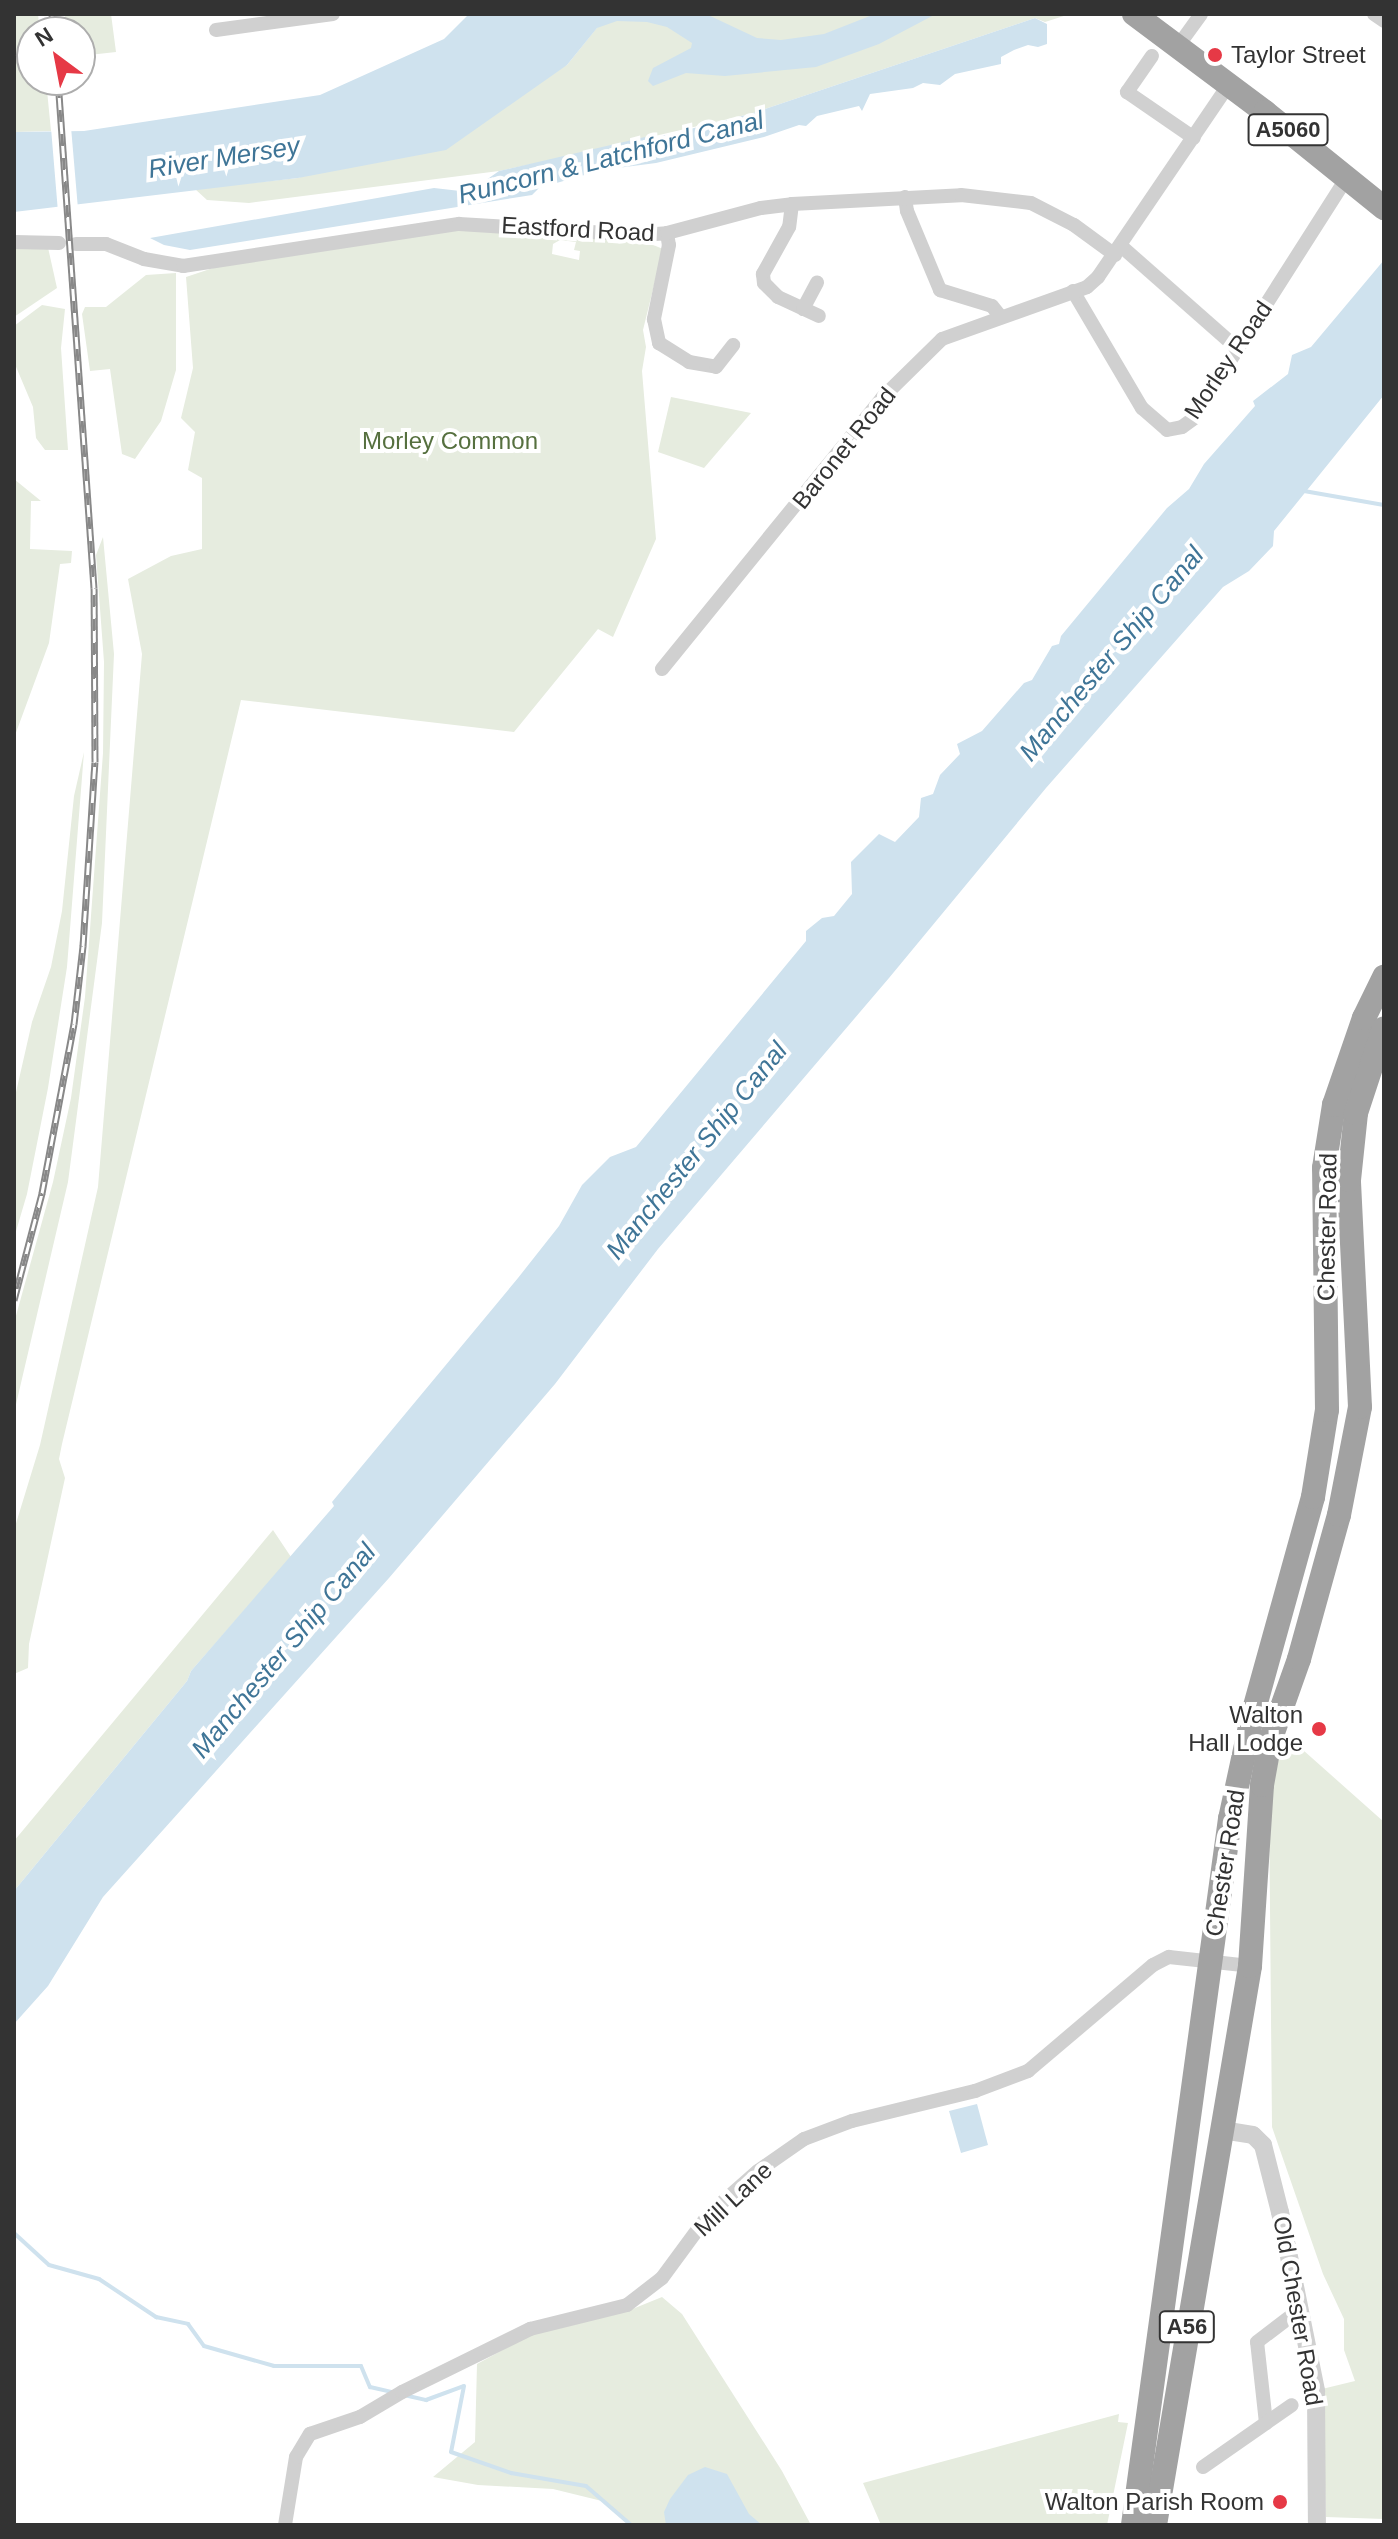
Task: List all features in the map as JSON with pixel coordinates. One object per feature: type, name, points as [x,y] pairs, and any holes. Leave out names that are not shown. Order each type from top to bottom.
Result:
[{"type":"highway","name":"A5060","points":[[1134,14],[1229,84],[1384,208]]},
{"type":"highway","name":"Chester Road","points":[[1133,2525],[1230,1819],[1252,1717],[1313,1497],[1327,1410],[1324,1168],[1334,1105],[1364,1018],[1384,977]]},
{"type":"highway","name":"Chester Road","points":[[1155,2525],[1250,1966],[1262,1785],[1270,1741],[1299,1659],[1339,1515],[1360,1407],[1349,1180],[1356,1113],[1384,1028]]},
{"type":"street","points":[[1178,46],[1201,14]]},
{"type":"street","points":[[1374,14],[1384,21]]},
{"type":"street","points":[[216,30],[329,15]]},
{"type":"street","points":[[1152,56],[1127,92],[1194,138]]},
{"type":"street","points":[[1073,291],[1098,277],[1229,84]]},
{"type":"street","name":"Morley Road","points":[[1073,291],[1142,408],[1167,430],[1193,419],[1355,184]]},
{"type":"street","name":"Eastford Road","points":[[76,244],[106,244],[144,259],[183,266],[459,224],[641,235],[667,233],[761,208],[792,204],[961,195],[1031,203],[1074,225],[1118,250],[1239,350]]},
{"type":"street","points":[[905,197],[907,211],[940,290],[992,306],[1000,316]]},
{"type":"street","points":[[792,204],[789,227],[765,267],[763,279],[768,290],[819,316]]},
{"type":"street","points":[[667,233],[669,245],[654,319],[659,343],[689,362],[716,367],[733,345]]},
{"type":"street","points":[[14,242],[59,243]]},
{"type":"street","points":[[803,309],[817,283]]},
{"type":"street","name":"Baronet Road","points":[[662,669],[882,398],[942,339],[1073,291]]},
{"type":"street","name":"Mill Lane","points":[[285,2525],[296,2457],[310,2434],[360,2417],[402,2392],[530,2329],[627,2305],[662,2278],[709,2214],[758,2171],[804,2139],[852,2121],[975,2091],[1028,2071],[1153,1965],[1169,1957],[1250,1966]]},
{"type":"street","name":"Old Chester Road","points":[[1222,2130],[1253,2135],[1263,2145],[1316,2391],[1317,2525]]},
{"type":"street","points":[[1266,2423],[1257,2342],[1299,2310]]},
{"type":"street","points":[[1203,2467],[1292,2405]]},
{"type":"green space","points":[[14,14],[38,14],[16,16],[16,96],[48,96],[51,131],[14,132]]},
{"type":"green space","points":[[111,14],[116,52],[96,54],[96,16],[65,16]]},
{"type":"green space","points":[[608,14],[1070,14],[1045,22],[1035,18],[750,114],[499,171],[249,203],[207,200],[195,189],[298,178],[567,65]]},
{"type":"green space","name":"Morley Common","points":[[459,224],[641,240],[663,249],[643,330],[646,347],[642,371],[656,539],[613,637],[598,629],[514,732],[241,700],[62,1444],[59,1459],[65,1478],[29,1644],[28,1668],[14,1674],[14,1530],[40,1445],[98,1187],[142,654],[128,579],[171,556],[202,549],[202,478],[188,470],[195,432],[181,418],[193,368],[186,277],[216,267]],"holes":[[[560,240],[576,242],[574,250],[580,251],[579,260],[552,254],[553,244]]]},
{"type":"green space","points":[[14,242],[47,243],[57,288],[14,317]]},
{"type":"green space","points":[[176,273],[176,370],[161,421],[135,459],[122,454],[110,369],[90,371],[82,314],[85,307],[106,307],[146,275]]},
{"type":"green space","points":[[42,305],[65,309],[61,348],[68,450],[45,450],[36,438],[33,407],[14,362],[14,326]]},
{"type":"green space","points":[[671,397],[751,413],[704,468],[658,452]]},
{"type":"green space","points":[[14,479],[41,501],[31,501],[30,549],[72,551],[71,563],[60,564],[49,643],[14,738]]},
{"type":"green space","points":[[103,537],[114,654],[102,923],[68,1182],[14,1413],[14,1323],[53,1182],[71,1098],[85,997],[103,753],[104,662],[96,555]]},
{"type":"green space","points":[[84,752],[67,967],[48,1088],[27,1194],[14,1238],[14,1101],[32,1022],[51,967],[62,911],[74,796]]},
{"type":"green space","points":[[273,1530],[291,1557],[191,1671],[187,1681],[14,1891],[14,1841]]},
{"type":"green space","points":[[1285,1734],[1384,1822],[1384,2519],[1326,2517],[1322,2389],[1355,2381],[1344,2350],[1344,2319],[1323,2274],[1272,2127],[1269,1798]]},
{"type":"green space","points":[[662,2297],[682,2314],[782,2471],[811,2525],[632,2525],[606,2502],[553,2489],[478,2485],[433,2477],[475,2442],[477,2364],[530,2335],[630,2310]]},
{"type":"green space","points":[[1119,2414],[1118,2422],[1128,2423],[1107,2525],[881,2525],[863,2483]]},
{"type":"water","name":"River Mersey","points":[[469,14],[706,14],[757,38],[781,40],[824,34],[875,14],[936,14],[879,44],[816,67],[725,76],[686,73],[653,86],[648,81],[653,68],[691,48],[692,43],[667,27],[647,22],[617,21],[597,28],[567,65],[446,150],[298,178],[14,212],[14,132],[84,131],[320,95],[444,39]]},
{"type":"water","name":"Runcorn & Latchford Canal","points":[[1035,18],[1047,24],[1047,44],[1038,47],[1028,45],[1014,50],[1001,57],[1001,64],[955,74],[940,85],[923,83],[913,88],[870,94],[862,111],[859,106],[817,116],[806,126],[799,125],[764,137],[656,163],[602,170],[539,188],[532,195],[190,250],[164,245],[150,238],[434,188],[469,192],[499,171],[750,114]]},
{"type":"water","name":"Manchester Ship Canal","points":[[1384,260],[1384,395],[1274,531],[1273,546],[1249,571],[1223,587],[1046,788],[658,1249],[555,1384],[389,1578],[103,1897],[48,1986],[14,2024],[14,1891],[187,1681],[191,1671],[334,1506],[332,1502],[518,1278],[559,1226],[582,1185],[610,1157],[636,1147],[806,941],[806,931],[822,918],[834,916],[852,894],[851,862],[879,834],[895,842],[919,817],[921,798],[933,794],[940,775],[960,754],[957,744],[982,731],[1024,683],[1032,680],[1052,646],[1059,644],[1061,636],[1167,508],[1189,489],[1204,464],[1255,406],[1253,401],[1288,374],[1292,355],[1311,347]]},
{"type":"water","points":[[977,2104],[988,2145],[961,2153],[949,2111]]},
{"type":"water","points":[[705,2467],[727,2474],[749,2514],[762,2525],[666,2525],[664,2512],[670,2499],[688,2475]]},
{"type":"pier","points":[[71,127],[78,209],[58,212],[51,128]]},
{"type":"waterway","points":[[1304,491],[1384,505]]},
{"type":"waterway","points":[[14,2233],[49,2265],[99,2279],[156,2317],[188,2324],[204,2346],[274,2366],[361,2366],[370,2387],[392,2392]]},
{"type":"waterway","points":[[404,2395],[426,2400],[464,2386],[451,2452],[511,2473],[586,2486],[631,2525]]},
{"type":"railway","points":[[14,1300],[42,1193],[74,1024],[83,946],[95,762],[94,588],[59,96]]},
{"type":"place","name":"Taylor Street","points":[[1215,55]]},
{"type":"place","name":"Walton Hall Lodge","points":[[1319,1729]]},
{"type":"place","name":"Walton Parish Room","points":[[1280,2502]]}]
